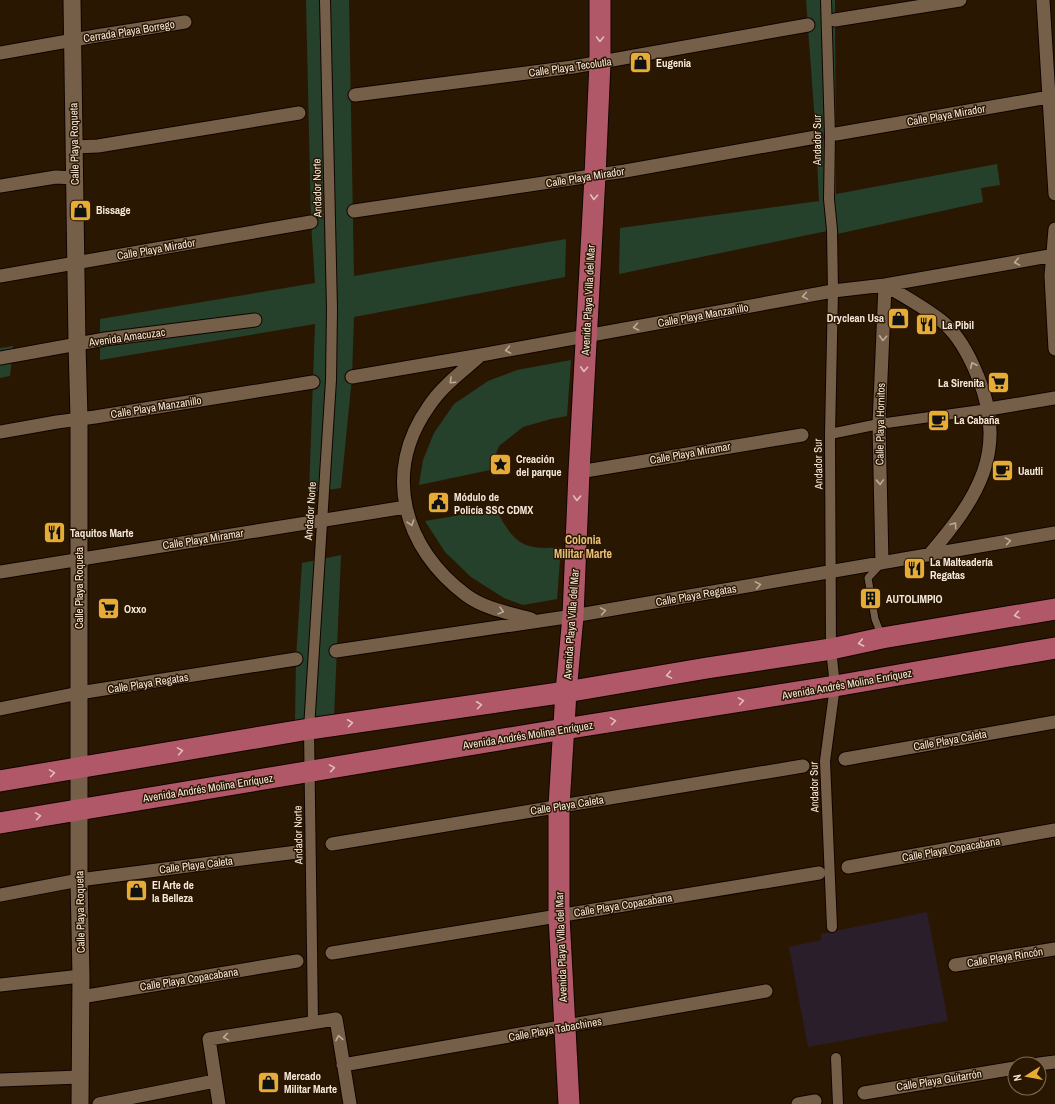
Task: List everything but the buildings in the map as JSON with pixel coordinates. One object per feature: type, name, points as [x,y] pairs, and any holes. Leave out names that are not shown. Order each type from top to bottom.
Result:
[{"type":"main road","name":"Avenida Playa Villa del Mar","points":[[569,1104],[559,916],[559,806],[566,692],[573,616],[578,472],[600,63],[600,0]]},
{"type":"main road","points":[[0,781],[310,729],[566,692],[831,649],[882,638],[1055,608]]},
{"type":"main road","name":"Avenida Andrés Molina Enríquez","points":[[0,823],[564,729],[835,686],[1055,648]]},
{"type":"street","name":"Calle Playa Roqueta","points":[[72,0],[79,418],[79,880],[82,976],[80,1104]]},
{"type":"street","name":"Andador Norte","points":[[314,1022],[310,729],[331,380],[332,309],[326,0]]},
{"type":"street","name":"Andador Sur","points":[[826,0],[830,135],[829,199],[832,230],[833,291],[830,434],[831,649],[835,686],[825,761],[832,927]]},
{"type":"street","points":[[835,20],[960,0]]},
{"type":"street","points":[[1044,0],[1050,13],[1055,194]]},
{"type":"street","name":"Cerrada Playa Borrego","points":[[0,53],[185,22]]},
{"type":"street","name":"Calle Playa Tecolutla","points":[[355,95],[573,68],[808,25]]},
{"type":"street","name":"Calle Playa Mirador","points":[[836,134],[1052,97]]},
{"type":"street","points":[[74,147],[98,146],[299,113]]},
{"type":"street","name":"Calle Playa Mirador","points":[[354,211],[595,176],[816,137]]},
{"type":"street","points":[[0,186],[56,177],[74,178]]},
{"type":"street","name":"Calle Playa Mirador","points":[[0,276],[311,222]]},
{"type":"street","points":[[1055,229],[1054,255],[1051,276],[1054,304],[1055,349]]},
{"type":"street","name":"Calle Playa Manzanillo","points":[[352,377],[833,291],[885,285],[1054,255]]},
{"type":"street","points":[[885,285],[928,311],[944,324],[959,341],[972,361],[989,409],[991,425],[989,450],[982,476],[968,505],[952,528],[928,554]]},
{"type":"street","name":"Calle Playa Hornitos","points":[[882,563],[879,424],[885,285]]},
{"type":"street","name":"Avenida Amacuzac","points":[[0,358],[105,339],[255,320]]},
{"type":"street","points":[[481,355],[448,385],[429,405],[416,428],[406,453],[404,466],[403,478],[406,507],[414,532],[428,558],[445,577],[467,596],[490,608],[536,621]]},
{"type":"street","name":"Calle Playa Manzanillo","points":[[0,432],[79,418],[102,416],[313,382]]},
{"type":"street","points":[[830,434],[879,424],[989,409],[1055,398]]},
{"type":"street","name":"Calle Playa Miramar","points":[[578,472],[802,435]]},
{"type":"street","name":"Calle Playa Miramar","points":[[0,572],[79,558],[406,507]]},
{"type":"street","name":"Calle Playa Regatas","points":[[336,650],[573,616],[1055,533]]},
{"type":"street","name":"Calle Playa Regatas","points":[[0,709],[79,694],[296,659]]},
{"type":"street","name":"Calle Playa Caleta","points":[[845,759],[1055,722]]},
{"type":"street","name":"Calle Playa Caleta","points":[[332,844],[803,766]]},
{"type":"street","name":"Calle Playa Copacabana","points":[[848,867],[1055,830]]},
{"type":"street","name":"Calle Playa Caleta","points":[[0,895],[79,880],[297,852]]},
{"type":"street","name":"Calle Playa Copacabana","points":[[332,953],[819,873]]},
{"type":"street","name":"Calle Playa Rincón","points":[[955,965],[1055,949]]},
{"type":"street","name":"Calle Playa Copacabana","points":[[81,997],[296,961]]},
{"type":"street","points":[[0,986],[82,976]]},
{"type":"street","name":"Calle Playa Tabachines","points":[[343,1065],[766,992]]},
{"type":"street","points":[[219,1104],[209,1039],[336,1019],[350,1104]]},
{"type":"street","points":[[836,1058],[838,1104]]},
{"type":"street","name":"Calle Playa Guitarrón","points":[[864,1092],[1007,1069]]},
{"type":"street","points":[[0,1080],[80,1077]]},
{"type":"street","points":[[99,1104],[215,1080]]},
{"type":"street","points":[[798,1104],[815,1101]]},
{"type":"lane","points":[[882,563],[868,578],[875,619],[882,638]]},
{"type":"shaded area","points":[[927,912],[948,1021],[808,1047],[789,947],[821,940],[821,934]]},
{"type":"green space","points":[[306,0],[349,0],[354,276],[566,239],[565,277],[354,317],[352,377],[341,488],[309,493],[315,324],[100,360],[100,319],[315,283],[311,222]]},
{"type":"green space","points":[[806,0],[835,0],[836,194],[997,164],[1000,185],[981,188],[983,202],[837,234],[835,230],[822,232],[619,274],[620,228],[819,201]]},
{"type":"green space","points":[[13,346],[10,376],[0,378],[0,348]]},
{"type":"green space","points":[[571,360],[567,416],[523,427],[499,446],[490,470],[419,485],[423,460],[434,433],[454,404],[488,381],[517,370]]},
{"type":"green space","points":[[496,509],[508,529],[520,542],[537,547],[561,547],[557,599],[523,605],[504,598],[471,577],[445,552],[425,521]]},
{"type":"green space","points":[[341,555],[334,717],[295,723],[296,659],[302,563]]},
{"type":"place","name":"Eugenia","points":[[640,63]]},
{"type":"place","name":"Bissage","points":[[80,210]]},
{"type":"place","name":"Dryclean Usa","points":[[899,318]]},
{"type":"place","name":"La Pibil","points":[[927,325]]},
{"type":"place","name":"La Sirenita","points":[[999,383]]},
{"type":"place","name":"La Cabaña","points":[[938,420]]},
{"type":"place","name":"Creación del parque","points":[[500,465]]},
{"type":"place","name":"Uautli","points":[[1002,471]]},
{"type":"place","name":"Módulo de Policía SSC CDMX","points":[[439,503]]},
{"type":"place","name":"Taquitos Marte","points":[[55,533]]},
{"type":"place","name":"La Malteadería Regatas","points":[[915,568]]},
{"type":"place","name":"AUTOLIMPIO","points":[[870,599]]},
{"type":"place","name":"Oxxo","points":[[109,609]]},
{"type":"place","name":"El Arte de la Belleza","points":[[136,891]]},
{"type":"place","name":"Mercado Militar Marte","points":[[269,1082]]},
{"type":"district","name":"Colonia Militar Marte","points":[[583,547]]}]
